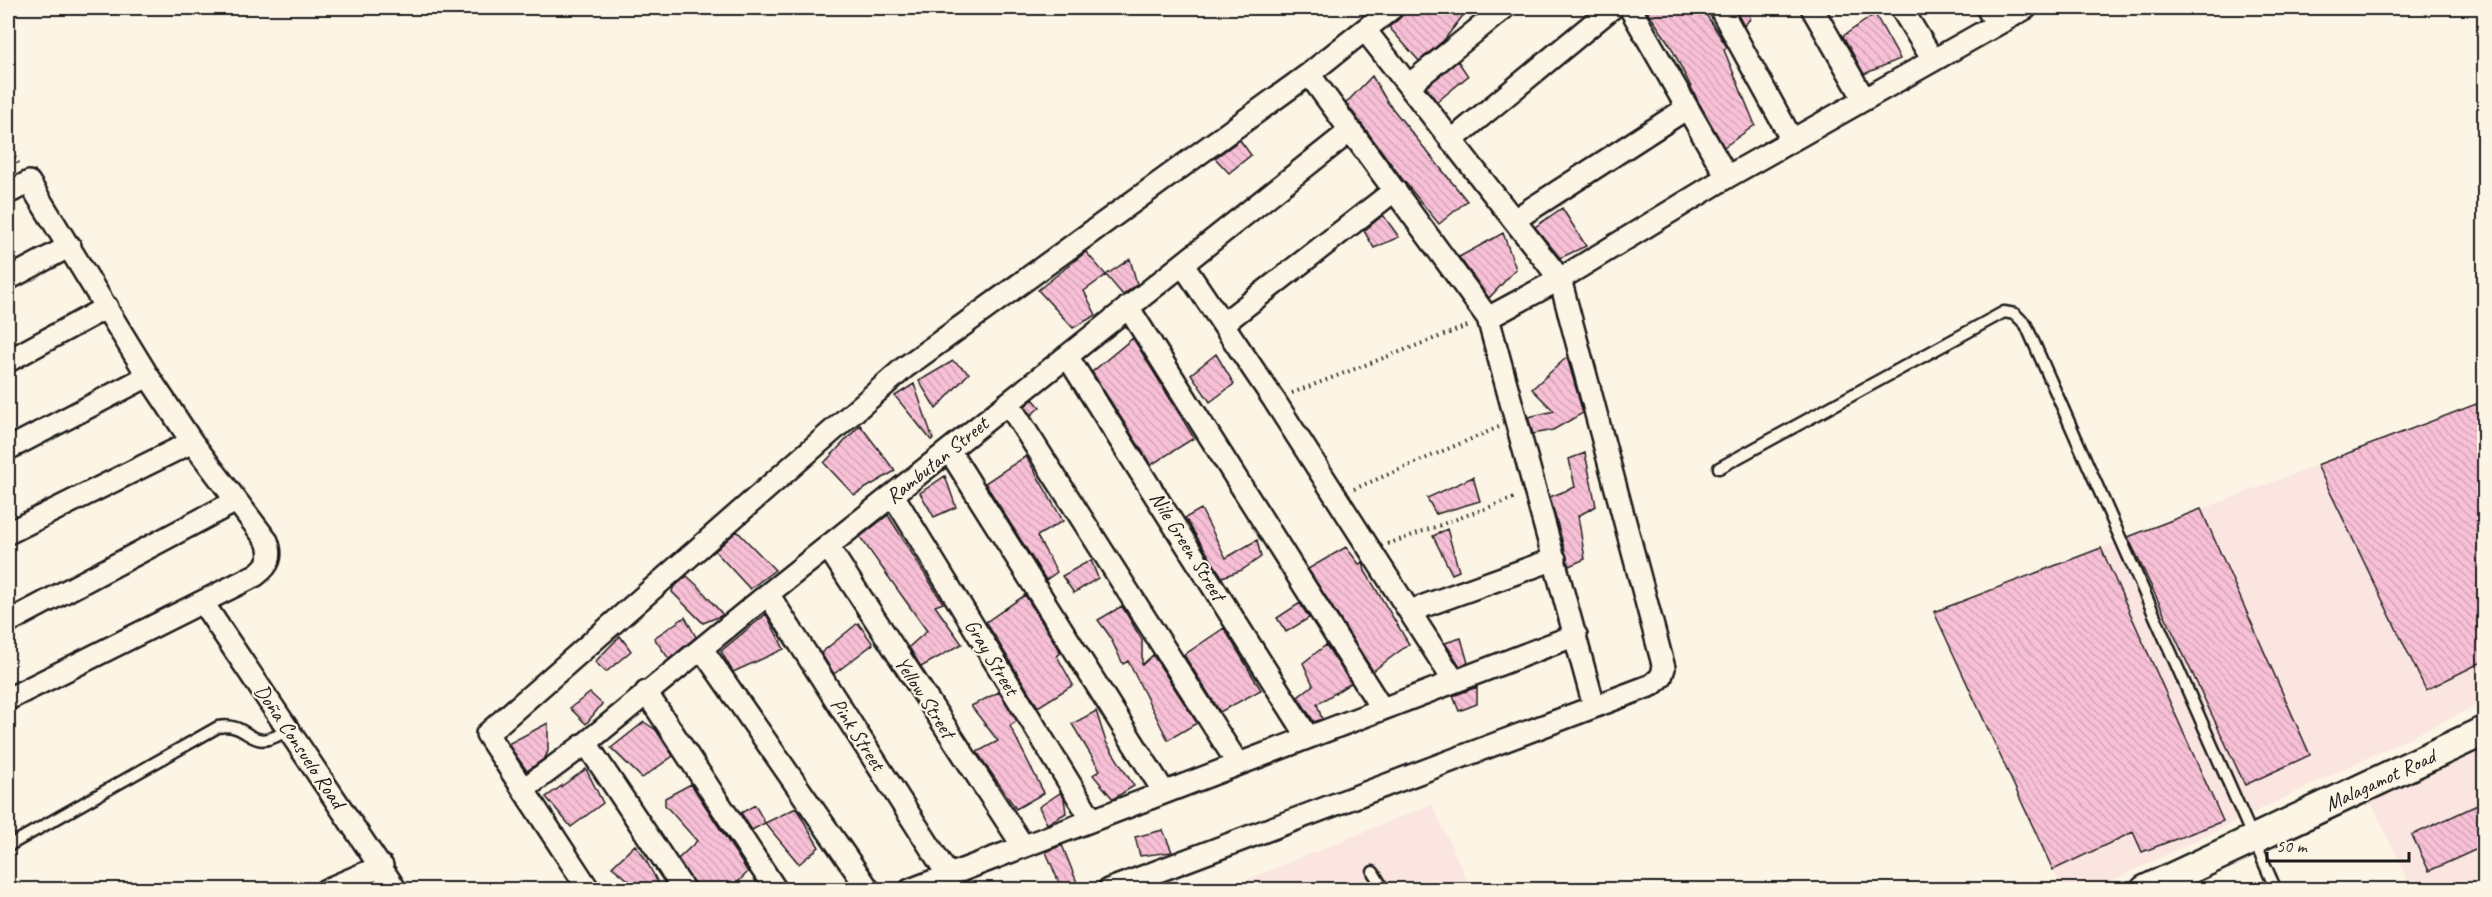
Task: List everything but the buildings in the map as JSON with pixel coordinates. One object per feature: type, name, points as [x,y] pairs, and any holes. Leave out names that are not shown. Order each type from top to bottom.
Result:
[{"type":"street","points":[[590,890],[487,734],[904,368],[1309,74],[1392,8]]},
{"type":"street","points":[[1409,85],[1504,8]]},
{"type":"street","points":[[1451,141],[1612,8]]},
{"type":"street","points":[[1630,8],[1727,177]]},
{"type":"street","points":[[1720,8],[1792,140]]},
{"type":"street","points":[[1812,8],[1864,99]]},
{"type":"street","points":[[1900,8],[1933,60]]},
{"type":"street","points":[[1488,318],[1560,279],[1727,177],[1933,60],[1992,16],[2026,8]]},
{"type":"street","points":[[1108,890],[1652,685],[1661,677],[1664,668],[1560,279],[1365,30]]},
{"type":"street","points":[[1309,74],[1488,318],[1594,706]]},
{"type":"street","points":[[1514,220],[1687,108]]},
{"type":"street","name":"Rambutan Street","points":[[524,789],[586,743],[768,594],[1350,131]]},
{"type":"street","points":[[8,193],[29,182],[148,376],[192,442],[267,541],[271,551],[270,560],[256,575],[8,699]]},
{"type":"street","points":[[1224,323],[1395,190]]},
{"type":"street","points":[[8,279],[70,246]]},
{"type":"street","points":[[1183,265],[1224,323],[1454,681]]},
{"type":"street","points":[[1128,307],[1382,709]]},
{"type":"street","points":[[8,361],[107,308]]},
{"type":"street","name":"Nile Green Street","points":[[1067,356],[1308,737]]},
{"type":"street","points":[[8,449],[148,376]]},
{"type":"street","points":[[1008,403],[1238,764]]},
{"type":"street","points":[[8,534],[192,442]]},
{"type":"street","points":[[949,450],[1164,792]]},
{"type":"street","name":"Gray Street","points":[[893,495],[1092,820]]},
{"type":"street","points":[[8,622],[236,501]]},
{"type":"street","name":"Yellow Street","points":[[828,547],[1023,846]]},
{"type":"street","points":[[1410,611],[1555,559]]},
{"type":"street","name":"Pink Street","points":[[768,594],[948,875]]},
{"type":"street","name":"Doña Consuelo Road","points":[[203,603],[396,890]]},
{"type":"street","points":[[910,890],[1576,635]]},
{"type":"street","points":[[702,649],[869,890]]},
{"type":"street","points":[[646,692],[776,890]]},
{"type":"street","name":"Malagamot Road","points":[[2145,890],[2484,731]]},
{"type":"street","points":[[586,743],[684,890]]},
{"type":"street","points":[[326,890],[382,866]]},
{"type":"lane","points":[[1719,468],[2004,312],[2015,314],[2026,325],[2229,789],[2276,890]]},
{"type":"lane","points":[[8,846],[218,727],[228,725],[240,729],[255,740],[265,741],[289,729]]},
{"type":"lane","points":[[1373,872],[1384,890]]},
{"type":"path","points":[[1274,400],[1488,318]]},
{"type":"path","points":[[1336,496],[1516,420]]},
{"type":"path","points":[[1371,550],[1535,490]]},
{"type":"shaded area","points":[[2484,401],[2484,702],[2095,889],[2062,889],[1934,612]]},
{"type":"shaded area","points":[[2484,745],[2484,889],[2412,889],[2370,800]]},
{"type":"shaded area","points":[[1432,804],[1471,889],[1221,890]]}]
